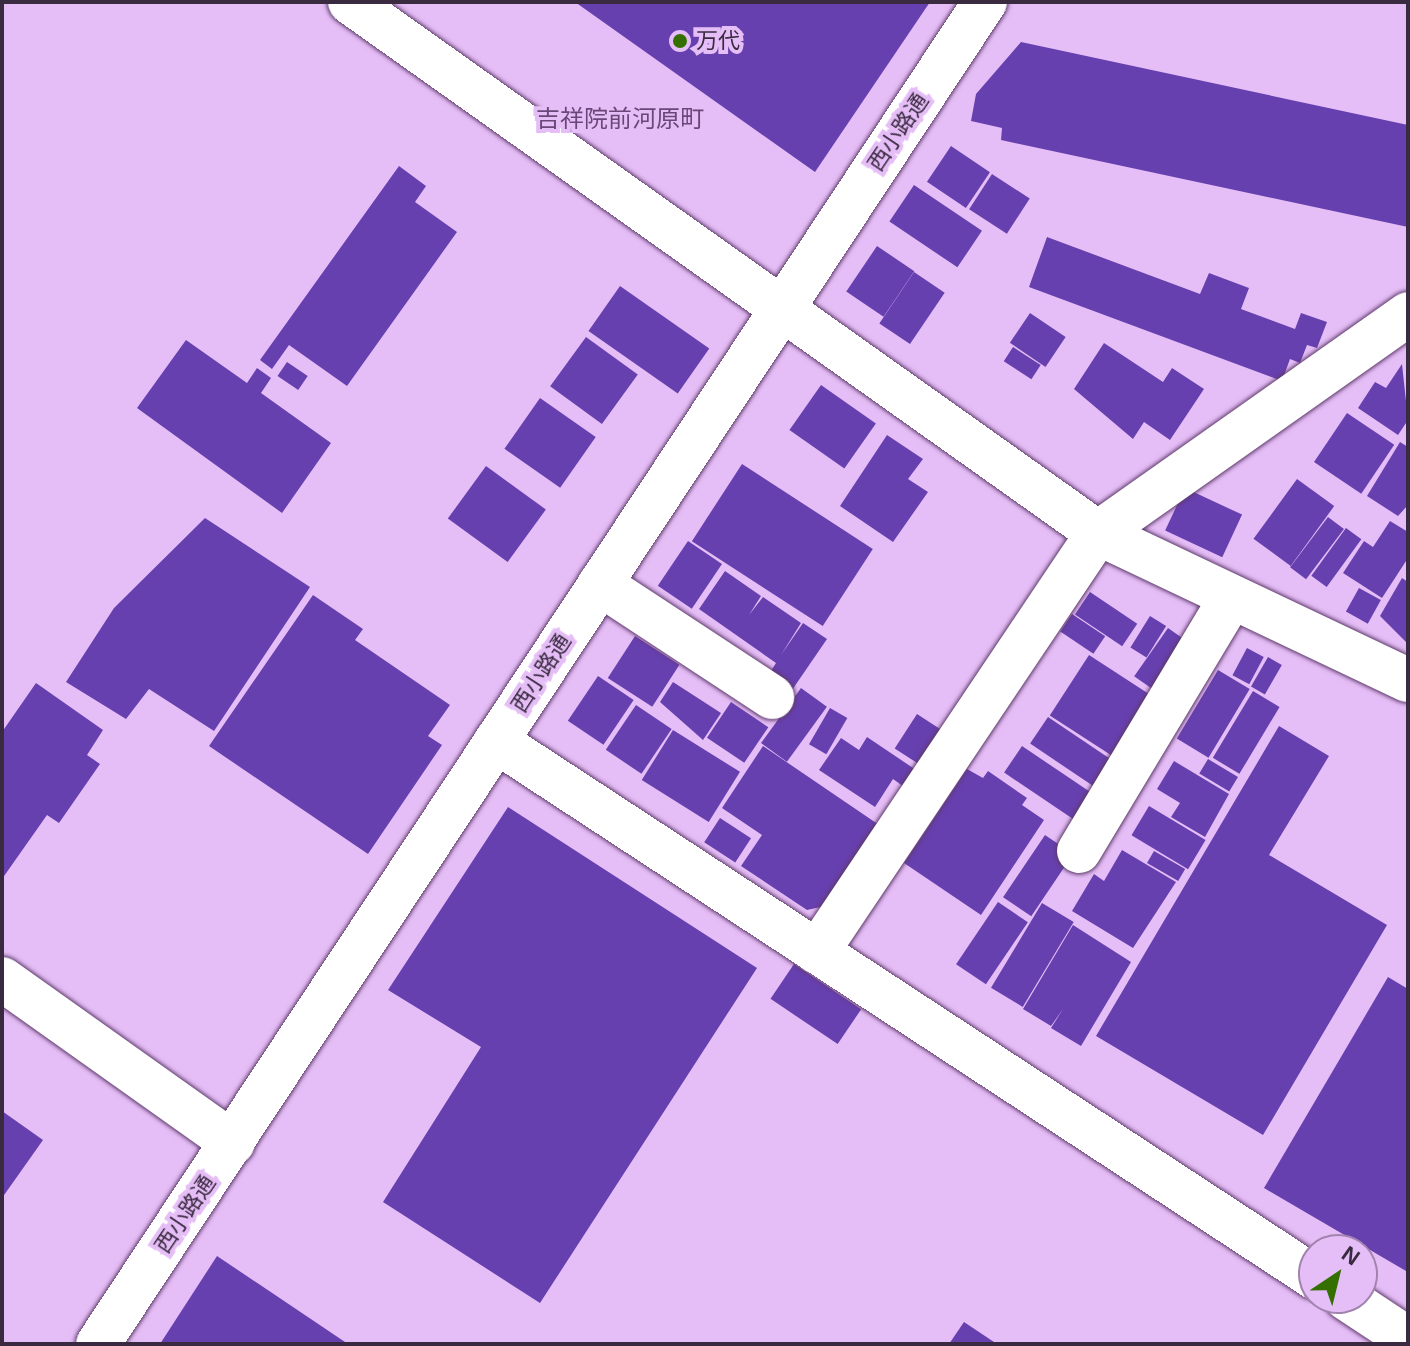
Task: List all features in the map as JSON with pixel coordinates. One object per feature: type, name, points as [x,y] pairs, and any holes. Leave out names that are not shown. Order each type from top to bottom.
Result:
[{"type":"street","points":[[350,2],[783,303],[1098,533],[1408,680]]},
{"type":"street","name":"西小路通","points":[[98,1344],[783,303],[985,2]]},
{"type":"street","points":[[817,952],[1098,533],[1408,314]]},
{"type":"street","points":[[600,584],[772,697]]},
{"type":"street","points":[[1079,851],[1231,598]]},
{"type":"street","points":[[496,741],[1298,1267]]},
{"type":"street","points":[[2,979],[233,1143]]},
{"type":"street","points":[[1370,1314],[1408,1339]]},
{"type":"building","points":[[575,2],[930,2],[815,172]]},
{"type":"building","points":[[1021,42],[1408,125],[1408,227],[1001,140],[1002,128],[971,121],[976,94]]},
{"type":"building","points":[[951,146],[990,172],[966,208],[927,182]]},
{"type":"building","points":[[399,166],[426,186],[415,202],[457,232],[347,386],[289,345],[272,369],[260,360]]},
{"type":"building","points":[[992,174],[1030,199],[1007,234],[969,209]]},
{"type":"building","points":[[914,185],[982,231],[957,267],[889,221]]},
{"type":"building","points":[[1047,237],[1200,294],[1209,273],[1249,288],[1241,309],[1295,329],[1301,313],[1327,322],[1317,348],[1307,345],[1300,363],[1290,359],[1282,381],[1029,287]]},
{"type":"building","points":[[877,246],[914,271],[884,317],[846,292]]},
{"type":"building","points":[[914,272],[945,293],[910,344],[879,323]]},
{"type":"building","points":[[620,286],[709,349],[678,394],[588,331]]},
{"type":"building","points":[[1030,313],[1066,337],[1046,367],[1010,343]]},
{"type":"building","points":[[586,337],[638,375],[602,424],[550,386]]},
{"type":"building","points":[[186,340],[247,383],[257,368],[271,378],[261,393],[331,443],[282,513],[137,408]]},
{"type":"building","points":[[1104,343],[1163,382],[1172,368],[1204,389],[1170,440],[1144,422],[1133,439],[1074,389]]},
{"type":"building","points":[[1013,347],[1041,365],[1031,379],[1004,361]]},
{"type":"building","points":[[287,362],[308,376],[298,390],[277,376]]},
{"type":"building","points":[[1402,364],[1408,420],[1398,435],[1358,408],[1375,382],[1386,388]]},
{"type":"building","points":[[821,385],[876,423],[844,468],[789,430]]},
{"type":"building","points":[[540,398],[596,437],[560,488],[504,449]]},
{"type":"building","points":[[1347,413],[1394,445],[1361,494],[1314,462]]},
{"type":"building","points":[[887,435],[923,459],[908,479],[928,492],[893,542],[840,506]]},
{"type":"building","points":[[1400,442],[1408,447],[1408,505],[1398,516],[1367,496]]},
{"type":"building","points":[[742,464],[873,549],[823,626],[692,541]]},
{"type":"building","points":[[486,466],[546,509],[508,562],[448,519]]},
{"type":"building","points":[[1297,479],[1334,506],[1291,566],[1254,539]]},
{"type":"building","points":[[1185,488],[1242,515],[1222,557],[1165,531]]},
{"type":"building","points":[[1328,517],[1344,529],[1306,579],[1290,567]]},
{"type":"building","points":[[205,518],[310,587],[214,731],[149,689],[126,719],[66,682],[114,608]]},
{"type":"building","points":[[1390,521],[1408,532],[1408,558],[1382,598],[1343,573],[1364,541],[1373,547]]},
{"type":"building","points":[[1346,528],[1361,539],[1327,587],[1311,576]]},
{"type":"building","points":[[688,541],[722,564],[692,609],[658,586]]},
{"type":"building","points":[[725,571],[761,596],[749,615],[763,597],[801,623],[781,655],[803,623],[827,639],[790,693],[767,677],[776,663],[699,609]]},
{"type":"building","points":[[1402,578],[1408,582],[1408,644],[1380,616]]},
{"type":"building","points":[[1359,588],[1381,600],[1368,624],[1346,612]]},
{"type":"building","points":[[1090,592],[1137,624],[1122,646],[1075,614]]},
{"type":"building","points":[[313,595],[363,629],[355,640],[450,705],[428,736],[442,745],[368,854],[209,746]]},
{"type":"building","points":[[1072,614],[1105,636],[1093,654],[1060,631]]},
{"type":"building","points":[[1150,616],[1166,626],[1147,657],[1130,647]]},
{"type":"building","points":[[1168,628],[1188,642],[1154,690],[1134,676]]},
{"type":"building","points":[[635,636],[679,665],[652,707],[608,678]]},
{"type":"building","points":[[1247,648],[1264,657],[1249,684],[1232,675]]},
{"type":"building","points":[[1089,655],[1158,700],[1119,760],[1050,715]]},
{"type":"building","points":[[1268,657],[1282,665],[1265,694],[1251,686]]},
{"type":"building","points":[[1218,670],[1250,689],[1209,758],[1177,739]]},
{"type":"building","points":[[598,676],[634,700],[603,745],[568,721]]},
{"type":"building","points":[[673,682],[721,713],[703,740],[660,702]]},
{"type":"building","points":[[36,683],[103,730],[87,755],[100,764],[59,823],[47,815],[2,879],[2,732]]},
{"type":"building","points":[[801,688],[827,707],[787,762],[761,743]]},
{"type":"building","points":[[1253,691],[1280,707],[1239,774],[1213,758]]},
{"type":"building","points":[[731,702],[768,727],[744,763],[707,738]]},
{"type":"building","points":[[636,705],[672,729],[641,774],[606,750]]},
{"type":"building","points":[[830,708],[847,718],[826,754],[809,744]]},
{"type":"building","points":[[917,714],[945,732],[922,766],[895,748]]},
{"type":"building","points":[[1048,717],[1115,762],[1097,789],[1030,744]]},
{"type":"building","points":[[1279,726],[1329,756],[1269,855],[1387,925],[1263,1135],[1096,1036]]},
{"type":"building","points":[[673,730],[740,772],[709,822],[642,780]]},
{"type":"building","points":[[867,737],[919,772],[907,789],[893,779],[875,807],[819,770],[841,738],[859,750]]},
{"type":"building","points":[[763,746],[885,829],[834,904],[807,910],[741,866],[762,835],[722,808]]},
{"type":"building","points":[[1022,746],[1096,796],[1078,822],[1004,773]]},
{"type":"building","points":[[1208,759],[1238,777],[1229,792],[1199,774]]},
{"type":"building","points":[[1174,761],[1229,794],[1205,837],[1171,817],[1180,803],[1157,789]]},
{"type":"building","points":[[967,769],[983,778],[988,771],[1027,798],[1022,805],[1044,820],[981,915],[904,863]]},
{"type":"building","points":[[1149,806],[1206,840],[1188,869],[1131,835]]},
{"type":"building","points":[[508,807],[757,968],[540,1303],[383,1202],[481,1047],[388,990]]},
{"type":"building","points":[[720,818],[751,838],[735,862],[704,842]]},
{"type":"building","points":[[1045,835],[1073,854],[1031,916],[1003,897]]},
{"type":"building","points":[[1122,850],[1176,882],[1133,948],[1072,911],[1094,874],[1104,881]]},
{"type":"building","points":[[1154,851],[1185,869],[1178,881],[1147,863]]},
{"type":"building","points":[[998,902],[1028,922],[986,984],[956,964]]},
{"type":"building","points":[[1042,903],[1074,922],[1023,1007],[991,988]]},
{"type":"building","points":[[1073,925],[1131,962],[1081,1046],[1051,1028],[1063,1009],[1051,1026],[1023,1009]]},
{"type":"building","points":[[794,964],[861,1009],[838,1044],[771,999]]},
{"type":"building","points":[[1388,977],[1408,989],[1406,1271],[1378,1255],[1378,1234],[1343,1234],[1264,1188]]},
{"type":"building","points":[[2,1111],[43,1140],[2,1198]]},
{"type":"building","points":[[217,1256],[348,1344],[160,1344]]},
{"type":"building","points":[[964,1322],[997,1344],[949,1344]]},
{"type":"place","name":"万代","points":[[680,41]]},
{"type":"district","name":"吉祥院前河原町","points":[[620,119]]}]
